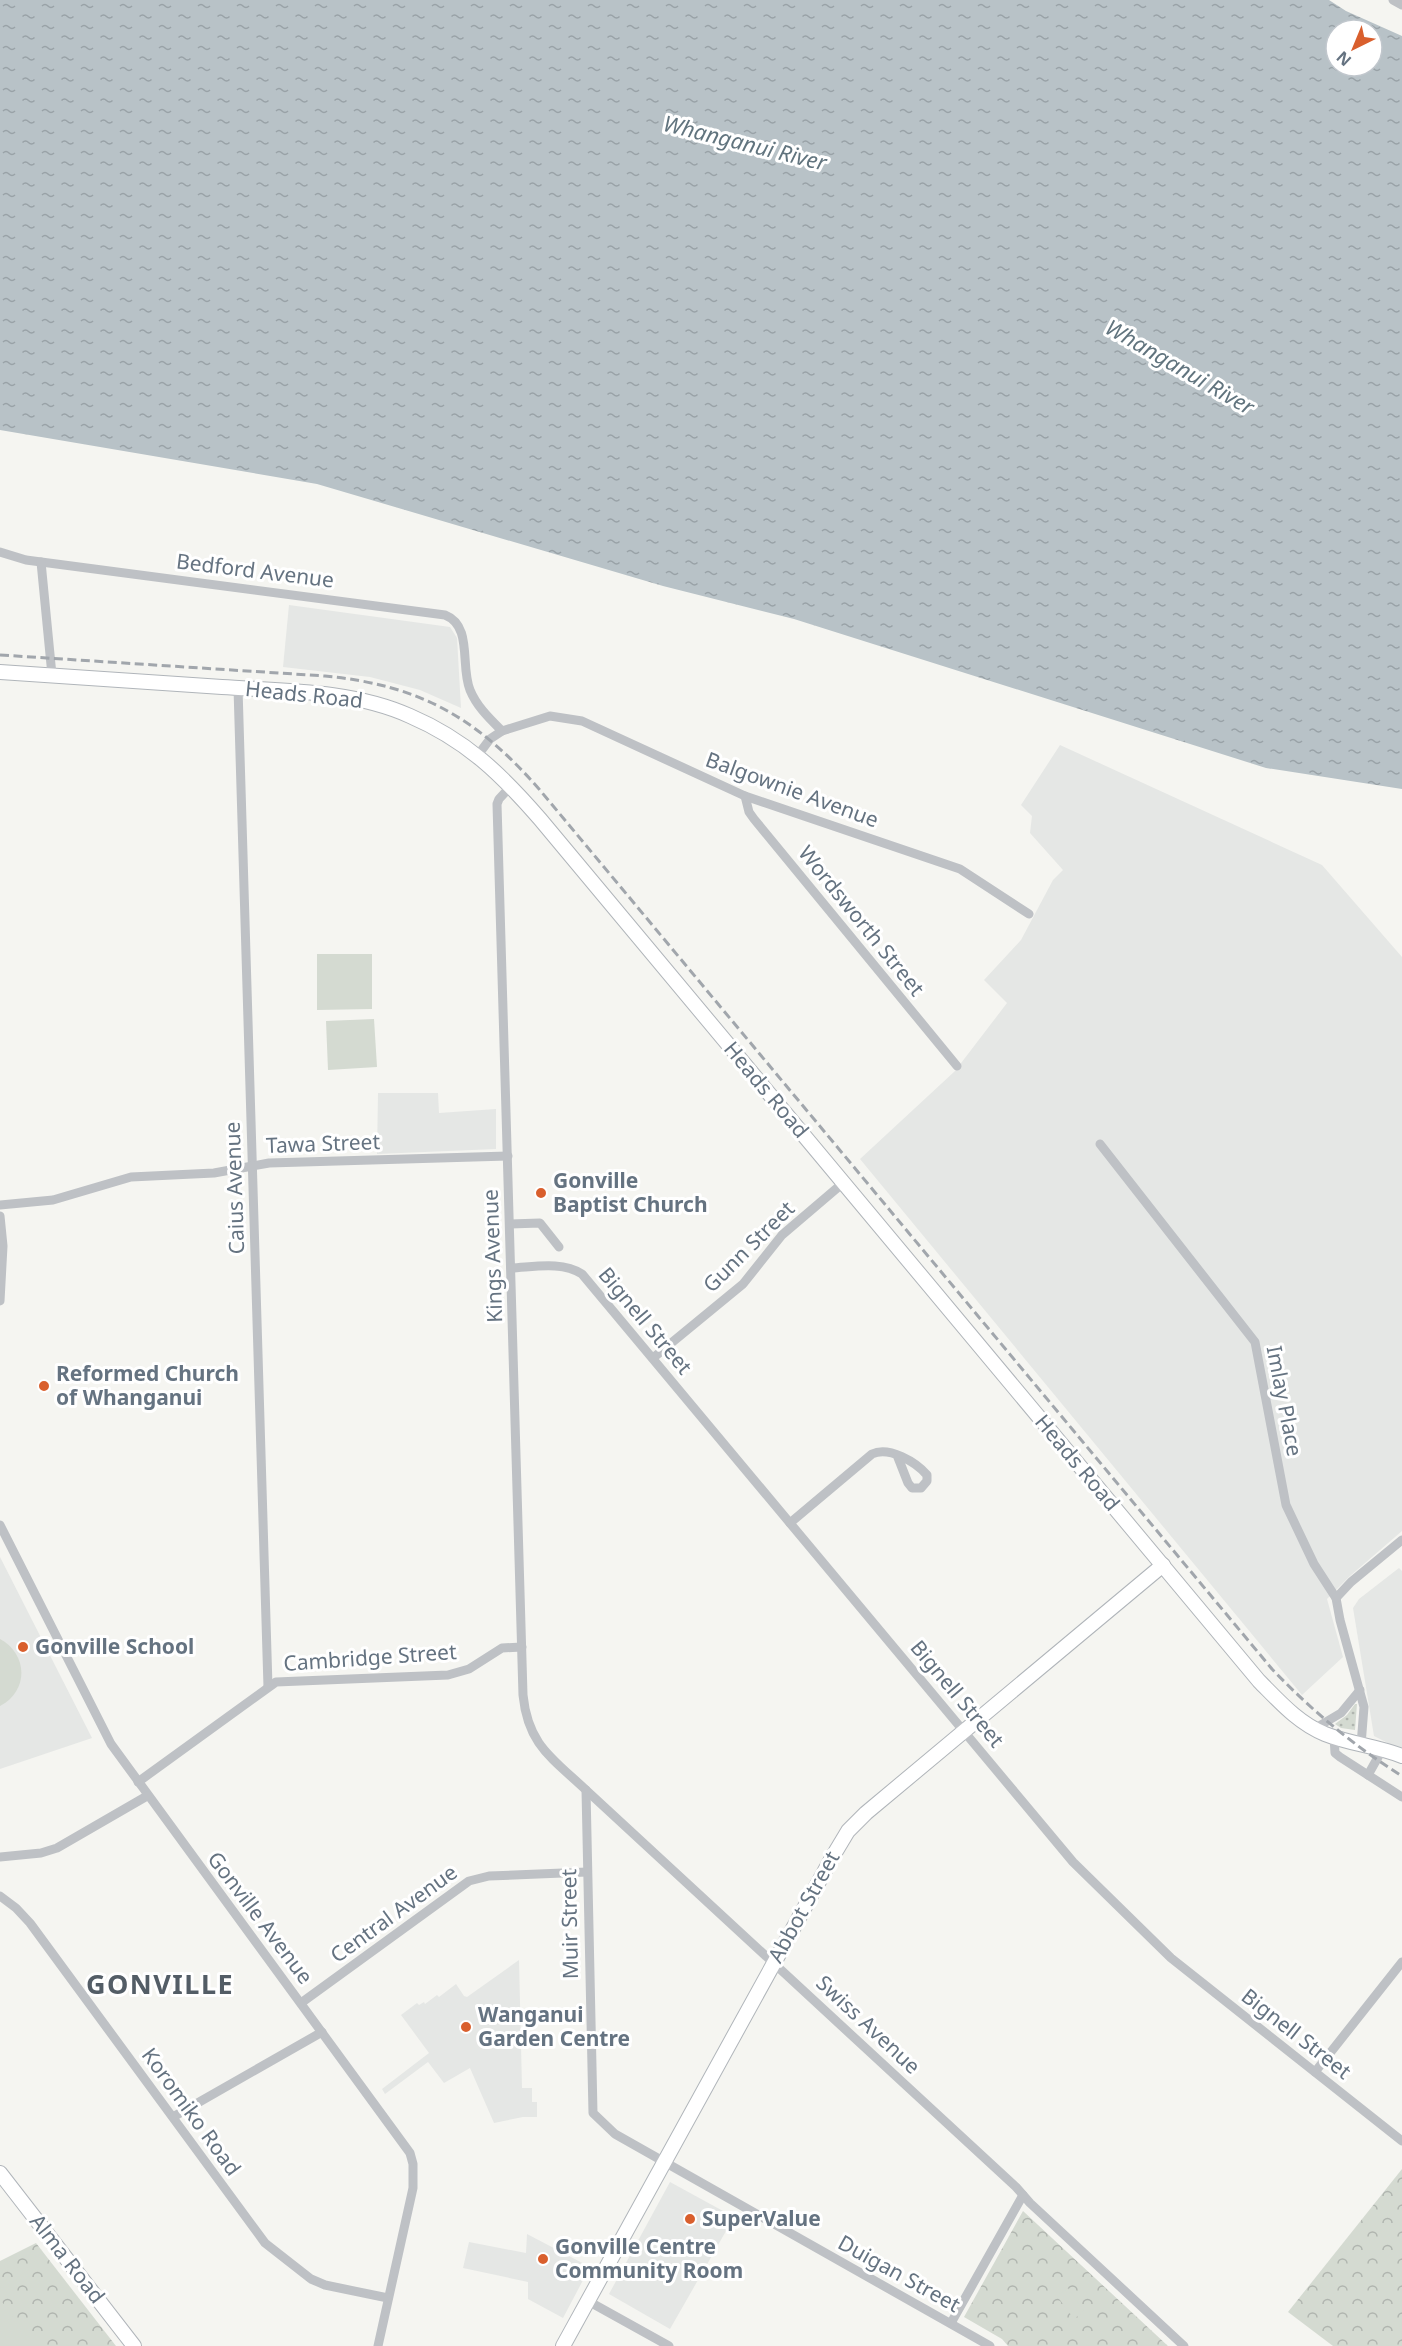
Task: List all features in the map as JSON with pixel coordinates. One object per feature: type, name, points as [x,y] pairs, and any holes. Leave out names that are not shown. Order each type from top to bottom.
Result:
[{"type":"main road","name":"Heads Road","points":[[0,672],[333,695],[385,707],[427,723],[478,755],[512,786],[1265,1687],[1294,1715],[1314,1729],[1402,1756]]},
{"type":"main road","name":"Abbot Street","points":[[563,2346],[848,1831],[866,1813],[1163,1565]]},
{"type":"main road","name":"Alma Road","points":[[0,2173],[134,2346]]},
{"type":"street","points":[[1393,0],[1402,4]]},
{"type":"street","name":"Bedford Avenue","points":[[0,552],[26,560],[451,617],[462,632],[466,679],[471,693],[478,705],[502,731]]},
{"type":"street","points":[[41,562],[52,675]]},
{"type":"street","name":"Caius Avenue","points":[[238,688],[268,1687]]},
{"type":"street","name":"Balgownie Avenue","points":[[478,755],[490,739],[502,731],[550,716],[582,721],[745,796],[960,869],[1029,914]]},
{"type":"street","name":"Kings Avenue","points":[[512,786],[497,804],[522,1647],[525,1712],[530,1729]]},
{"type":"street","name":"Wordsworth Street","points":[[745,796],[749,812],[957,1066]]},
{"type":"street","name":"Imlay Place","points":[[1100,1144],[1255,1341],[1286,1505],[1314,1564],[1336,1598]]},
{"type":"street","name":"Tawa Street","points":[[0,1205],[53,1200],[131,1177],[214,1173],[253,1165],[291,1161],[508,1156]]},
{"type":"street","name":"Gunn Street","points":[[653,1358],[743,1284],[782,1235],[843,1183]]},
{"type":"street","points":[[0,1216],[3,1246],[0,1301]]},
{"type":"street","points":[[510,1224],[540,1223],[560,1247]]},
{"type":"street","name":"Bignell Street","points":[[511,1268],[561,1266],[570,1267],[582,1274],[1072,1862],[1163,1950],[1402,2141]]},
{"type":"street","points":[[790,1523],[872,1454],[880,1450],[897,1455]]},
{"type":"street","name":"Gonville Avenue","points":[[0,1525],[107,1735],[147,1796],[402,2140],[413,2164],[413,2188],[378,2346]]},
{"type":"street","points":[[1361,1744],[1364,1707],[1336,1598],[1402,1540]]},
{"type":"street","name":"Cambridge Street","points":[[138,1782],[276,1682],[448,1675],[469,1669],[502,1648],[522,1647]]},
{"type":"street","points":[[1314,1729],[1341,1713],[1360,1690]]},
{"type":"street","name":"Swiss Avenue","points":[[530,1729],[540,1747],[1184,2346]]},
{"type":"street","points":[[1334,1737],[1335,1753],[1402,1797]]},
{"type":"street","points":[[1368,1775],[1382,1749]]},
{"type":"street","name":"Muir Street","points":[[586,1790],[593,2113],[615,2134],[664,2162]]},
{"type":"street","points":[[0,1857],[41,1853],[57,1848],[147,1796]]},
{"type":"street","name":"Central Avenue","points":[[301,2003],[469,1881],[489,1876],[586,1872]]},
{"type":"street","name":"Koromiko Road","points":[[0,1896],[30,1923],[265,2243],[311,2279],[326,2285],[388,2298]]},
{"type":"street","points":[[1315,2072],[1402,1962]]},
{"type":"street","points":[[173,2117],[322,2032]]},
{"type":"street","name":"Duigan Street","points":[[664,2162],[990,2346]]},
{"type":"street","points":[[951,2323],[1023,2195]]},
{"type":"street","points":[[588,2301],[669,2346]]},
{"type":"shaded area","points":[[289,605],[450,627],[457,638],[461,708],[420,690],[370,677],[283,667]]},
{"type":"shaded area","points":[[1060,745],[1322,865],[1402,957],[1402,1531],[1327,1599],[1343,1657],[1302,1695],[860,1159],[955,1071],[1007,1003],[984,980],[1021,940],[1053,880],[1063,870],[1030,833],[1032,816],[1021,805]]},
{"type":"shaded area","points":[[378,1093],[438,1093],[439,1113],[496,1109],[496,1149],[377,1154]]},
{"type":"shaded area","name":"Gonville School","points":[[0,1557],[92,1738],[0,1769]]},
{"type":"shaded area","points":[[1399,1568],[1402,1571],[1402,1750],[1374,1736],[1353,1608],[1359,1599]]},
{"type":"shaded area","points":[[519,1960],[522,2088],[532,2088],[532,2102],[537,2102],[537,2117],[523,2117],[494,2123],[470,2068],[444,2083],[428,2062],[385,2094],[382,2089],[429,2053],[401,2015],[417,2003],[419,2005],[424,2002],[425,2004],[437,1995],[439,1997],[456,1984],[467,1997]]},
{"type":"shaded area","points":[[670,2182],[734,2217],[670,2329],[609,2294]]},
{"type":"shaded area","points":[[527,2234],[590,2267],[563,2318],[528,2299],[528,2282],[463,2268],[469,2242],[526,2253]]},
{"type":"green space","points":[[317,954],[372,954],[372,1009],[317,1010]]},
{"type":"green space","points":[[374,1019],[377,1067],[328,1070],[326,1021]]},
{"type":"green space","points":[[0,1639],[16,1654],[21,1672],[16,1691],[0,1706]]},
{"type":"green space","points":[[1357,1704],[1355,1730],[1341,1728],[1335,1724],[1347,1715]]},
{"type":"green space","points":[[1402,2169],[1402,2346],[1333,2346],[1288,2312]]},
{"type":"green space","points":[[1023,2211],[1168,2346],[1008,2346],[1002,2339],[964,2317]]},
{"type":"green space","points":[[36,2243],[116,2346],[0,2346],[0,2261]]},
{"type":"green space","points":[[1068,2288],[1084,2311],[1074,2319],[1057,2296]]},
{"type":"green space","points":[[0,2299],[34,2346],[0,2346]]},
{"type":"water","name":"Whanganui River","points":[[0,0],[1329,0],[1362,18],[1324,18],[1324,78],[1384,78],[1384,28],[1402,36],[1402,789],[1266,768],[794,619],[663,586],[317,484],[0,430]]},
{"type":"railway","points":[[0,655],[325,676],[359,681],[390,687],[444,709],[469,724],[493,743],[539,789],[1272,1669],[1334,1727],[1402,1776]]},
{"type":"place","name":"Gonville Baptist Church","points":[[541,1193]]},
{"type":"place","name":"Reformed Church of Whanganui","points":[[44,1386]]},
{"type":"place","name":"Gonville School","points":[[23,1647]]},
{"type":"place","name":"Wanganui Garden Centre","points":[[466,2027]]},
{"type":"place","name":"SuperValue","points":[[690,2219]]},
{"type":"place","name":"Gonville Centre Community Room","points":[[543,2259]]},
{"type":"district","name":"GONVILLE","points":[[160,1985]]}]
